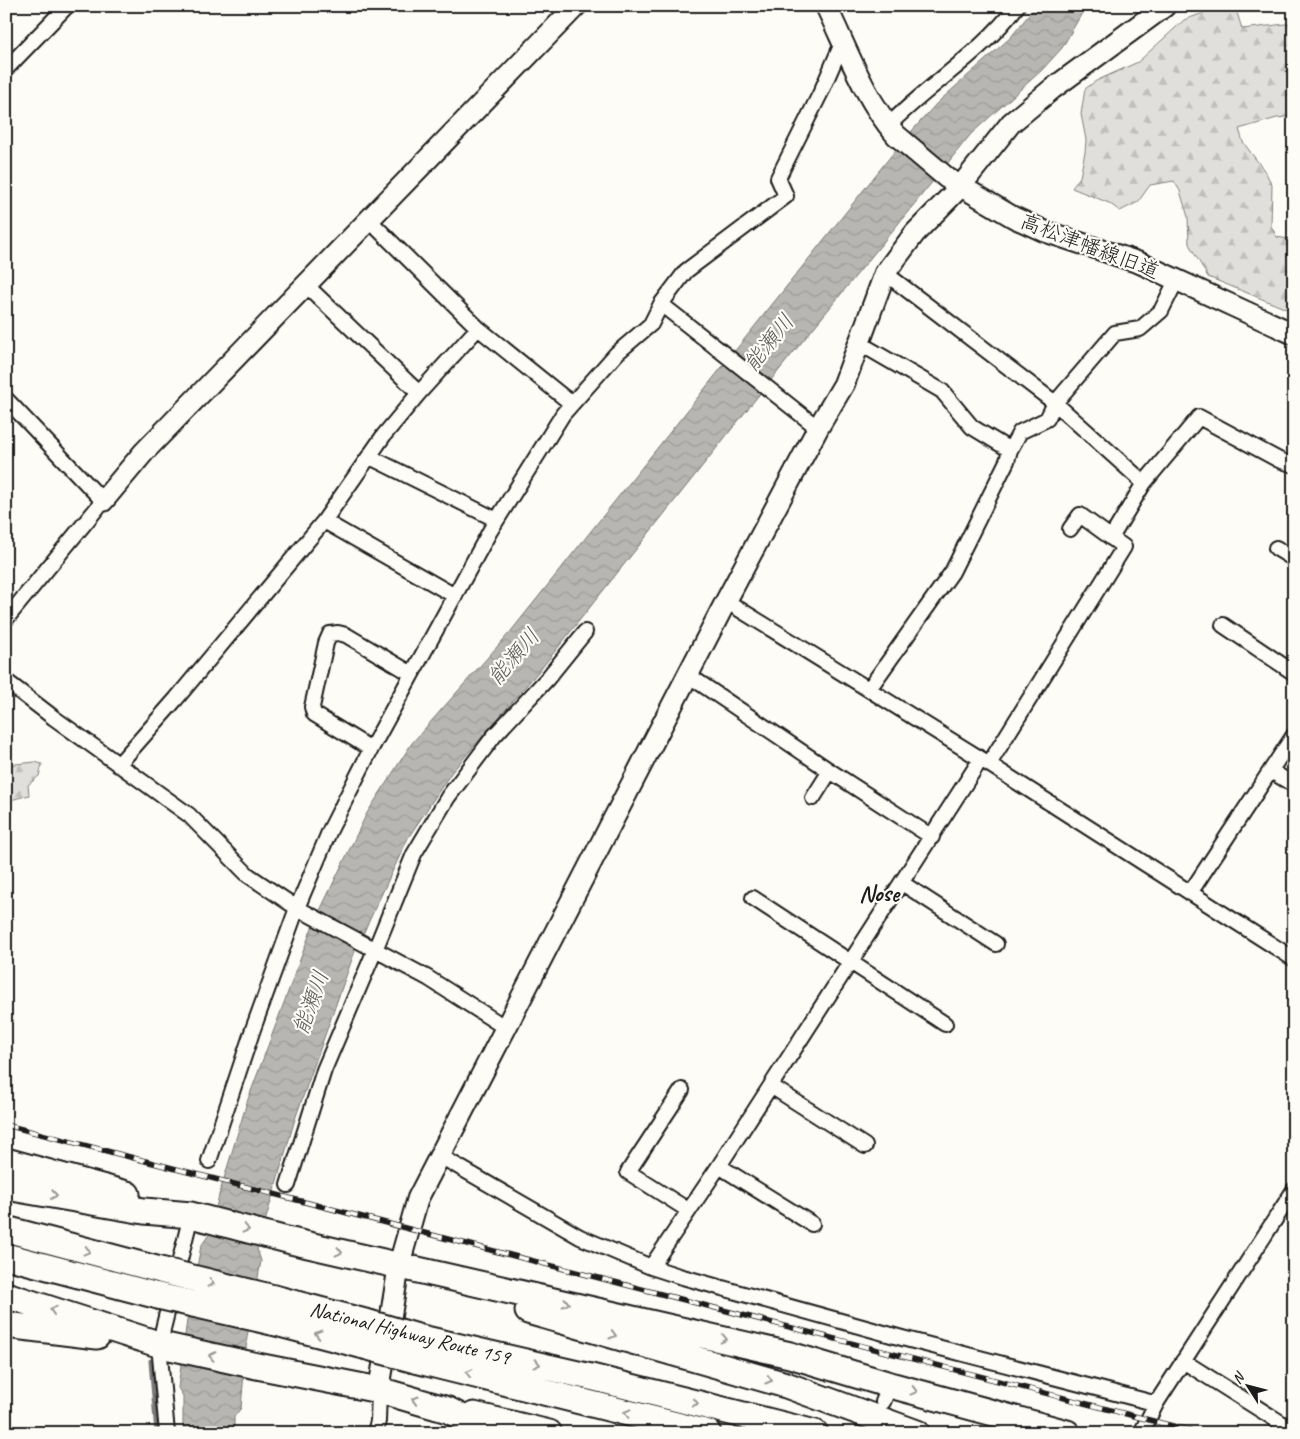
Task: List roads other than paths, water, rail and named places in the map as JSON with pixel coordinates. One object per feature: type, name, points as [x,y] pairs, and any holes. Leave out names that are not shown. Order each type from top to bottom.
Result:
[{"type":"highway","points":[[6,1162],[120,1192],[190,1216],[291,1241],[790,1355],[887,1393],[1067,1433]]},
{"type":"highway","points":[[6,1187],[144,1211],[190,1216]]},
{"type":"highway","name":"National Highway Route 159","points":[[6,1229],[164,1271],[274,1310],[418,1349],[708,1433]]},
{"type":"highway","name":"National Highway Route 159","points":[[6,1256],[158,1296],[274,1310]]},
{"type":"highway","points":[[435,1273],[504,1304],[786,1385],[917,1433]]},
{"type":"highway","points":[[6,1295],[159,1344],[379,1390],[448,1410],[549,1433]]},
{"type":"highway","points":[[6,1325],[159,1344]]},
{"type":"highway","name":"National Highway Route 159","points":[[418,1349],[595,1378],[815,1433]]},
{"type":"highway","points":[[448,1410],[492,1433]]},
{"type":"street","points":[[6,70],[67,6]]},
{"type":"street","points":[[6,619],[144,452],[576,6]]},
{"type":"street","name":"高松津幡線旧道","points":[[826,6],[870,98],[892,131],[954,182],[1013,217],[1044,231],[1140,263],[1294,334]]},
{"type":"street","points":[[892,131],[904,111],[972,55],[1004,24],[1017,6]]},
{"type":"street","points":[[375,1433],[378,1421],[379,1390],[400,1265],[418,1198],[726,601],[818,428],[844,384],[885,273],[954,182],[1011,123],[1052,89],[1165,6]]},
{"type":"street","points":[[209,1161],[253,1029],[303,911],[330,830],[371,750],[497,520],[563,414],[617,353],[651,324],[661,304],[686,271],[786,196],[778,178],[822,92],[843,41]]},
{"type":"street","points":[[369,220],[478,328],[572,404]]},
{"type":"street","points":[[885,273],[1055,403],[1144,484]]},
{"type":"street","points":[[869,689],[952,572],[1020,432],[1047,419],[1055,403],[1115,333],[1140,329],[1161,311],[1177,279]]},
{"type":"street","points":[[306,285],[419,393]]},
{"type":"street","points":[[661,304],[818,428]]},
{"type":"street","points":[[118,764],[176,699],[324,520],[384,435],[478,328]]},
{"type":"street","points":[[859,343],[942,391],[972,427],[1010,450]]},
{"type":"street","points":[[7,402],[103,501]]},
{"type":"street","points":[[1111,538],[1144,484],[1199,417],[1280,460],[1294,465]]},
{"type":"street","points":[[370,457],[497,520]]},
{"type":"street","points":[[651,1266],[719,1166],[932,837],[985,761],[1124,547],[1080,515],[1070,528]]},
{"type":"street","points":[[324,520],[455,596]]},
{"type":"street","points":[[1276,548],[1294,559]]},
{"type":"street","points":[[726,601],[985,761],[1294,959]]},
{"type":"street","points":[[1223,626],[1294,673]]},
{"type":"street","points":[[288,1185],[324,1070],[414,854],[448,797],[494,736],[547,679],[585,632]]},
{"type":"street","points":[[371,750],[314,714],[312,707],[314,697],[326,642],[330,634],[346,635],[412,674]]},
{"type":"street","points":[[688,675],[932,837]]},
{"type":"street","points":[[6,681],[189,815],[248,875],[303,911],[428,978],[506,1028]]},
{"type":"street","points":[[1190,893],[1294,735]]},
{"type":"street","points":[[813,798],[830,771]]},
{"type":"street","points":[[1271,771],[1294,785]]},
{"type":"street","points":[[902,883],[996,944]]},
{"type":"street","points":[[753,898],[945,1024]]},
{"type":"street","points":[[771,1086],[865,1146]]},
{"type":"street","points":[[682,1090],[628,1172],[688,1210]]},
{"type":"street","points":[[440,1156],[580,1237],[679,1276],[902,1338],[1150,1402],[1157,1402]]},
{"type":"street","points":[[719,1166],[812,1224]]},
{"type":"street","points":[[1141,1433],[1157,1402],[1294,1190]]},
{"type":"street","points":[[167,1433],[159,1344],[190,1216]]},
{"type":"street","points":[[1183,1361],[1294,1431]]},
{"type":"water","name":"能瀬川","points":[[1036,6],[1086,6],[1062,48],[1042,70],[971,134],[758,396],[544,665],[451,773],[408,838],[355,951],[295,1119],[257,1249],[261,1261],[247,1337],[241,1408],[234,1417],[234,1433],[183,1433],[183,1396],[178,1388],[187,1320],[201,1246],[210,1233],[219,1195],[247,1102],[313,925],[367,813],[412,743],[511,631],[902,142],[937,103],[1011,37]]},
{"type":"waterway","points":[[151,1361],[157,1433]]},
{"type":"railway","points":[[6,1125],[1200,1433]]},
{"type":"district","name":"Nose","points":[[879,893]]}]
